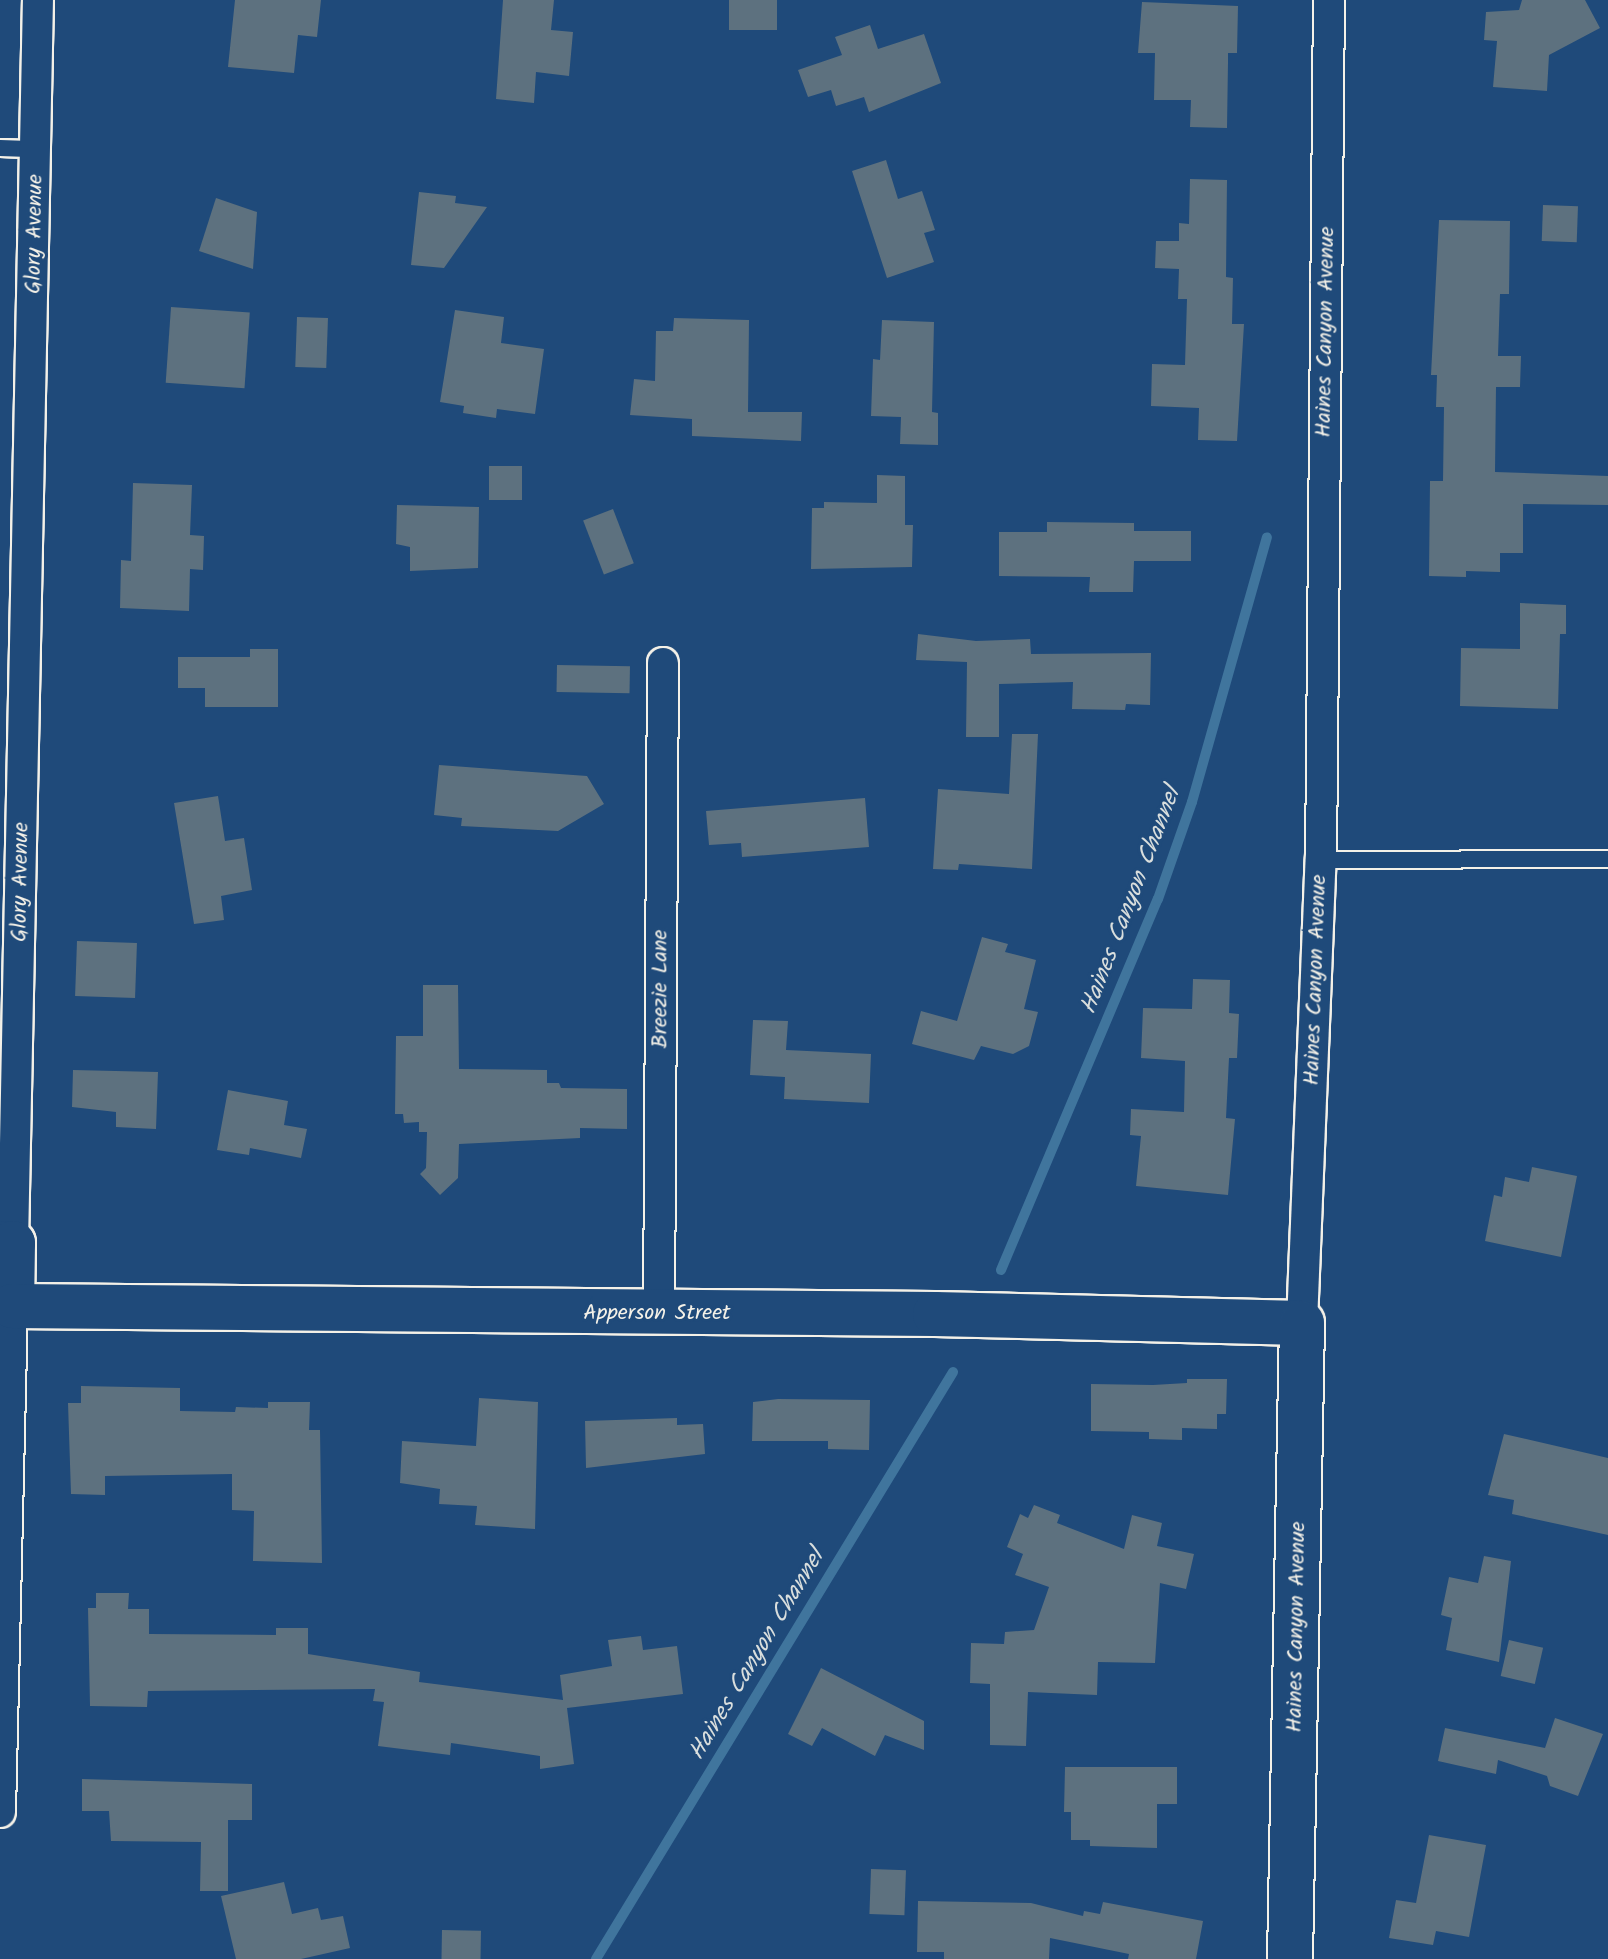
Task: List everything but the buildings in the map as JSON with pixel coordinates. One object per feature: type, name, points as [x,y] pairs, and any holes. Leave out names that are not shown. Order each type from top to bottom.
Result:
[{"type":"street","name":"Glory Avenue","points":[[0,1812],[12,1306],[7,1244],[38,0]]},
{"type":"street","name":"Haines Canyon Avenue","points":[[1295,1957],[1302,1323],[1321,860],[1329,0]]},
{"type":"street","name":"Breezie Lane","points":[[659,1314],[663,663]]},
{"type":"street","name":"Apperson Street","points":[[12,1306],[1302,1323]]},
{"type":"lane","points":[[0,148],[36,149]]},
{"type":"lane","points":[[1321,860],[1608,859]]},
{"type":"waterway","name":"Haines Canyon Channel","points":[[1001,1270],[1158,899],[1192,802],[1267,537]]},
{"type":"waterway","name":"Haines Canyon Channel","points":[[596,1959],[953,1372]]}]
